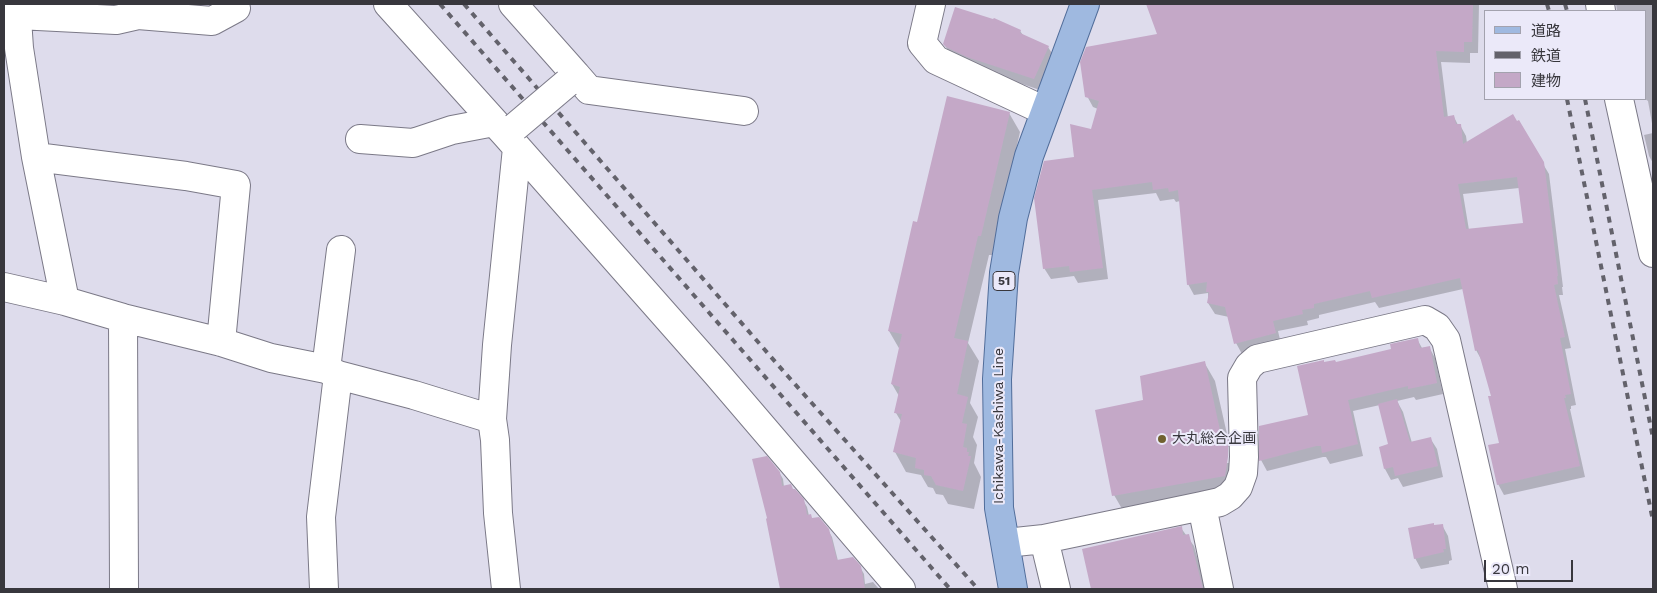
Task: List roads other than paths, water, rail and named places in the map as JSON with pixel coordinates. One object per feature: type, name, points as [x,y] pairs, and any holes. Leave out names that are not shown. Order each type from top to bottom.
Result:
[{"type":"main road","name":"Ichikawa-Kashiwa Line","points":[[1012,580],[999,508],[997,380],[1004,273],[1013,218],[1029,156],[1085,4]]},
{"type":"street","points":[[388,4],[508,133],[901,589]]},
{"type":"street","points":[[931,4],[922,43],[936,60],[1045,111]]},
{"type":"street","points":[[65,301],[36,157],[19,48],[17,10],[116,20],[138,15],[212,21],[236,8]]},
{"type":"street","points":[[521,8],[571,79],[589,90],[744,111]]},
{"type":"street","points":[[360,140],[413,143],[452,130],[508,133],[571,79]]},
{"type":"street","points":[[1620,100],[1653,253]]},
{"type":"street","points":[[506,589],[498,513],[495,440],[492,419],[508,133]]},
{"type":"street","points":[[36,157],[186,176],[236,185],[221,342]]},
{"type":"street","points":[[324,589],[320,517],[341,250]]},
{"type":"street","points":[[4,286],[221,342],[270,358],[332,372],[492,419]]},
{"type":"street","points":[[123,318],[124,589]]},
{"type":"street","points":[[1006,543],[1044,539],[1220,502],[1230,496],[1238,487],[1243,473],[1242,378],[1249,366],[1257,358],[1425,320],[1437,328],[1446,340],[1503,589]]},
{"type":"street","points":[[1202,506],[1219,589]]},
{"type":"street","points":[[1044,539],[1056,589]]},
{"type":"railway","points":[[440,4],[950,589]]},
{"type":"railway","points":[[464,4],[785,373],[978,589]]},
{"type":"railway","points":[[1547,4],[1549,10]]},
{"type":"railway","points":[[1565,4],[1567,10]]},
{"type":"railway","points":[[1567,100],[1653,521]]},
{"type":"railway","points":[[1585,100],[1653,438]]},
{"type":"place","name":"大丸総合企画","points":[[1162,439]]}]
